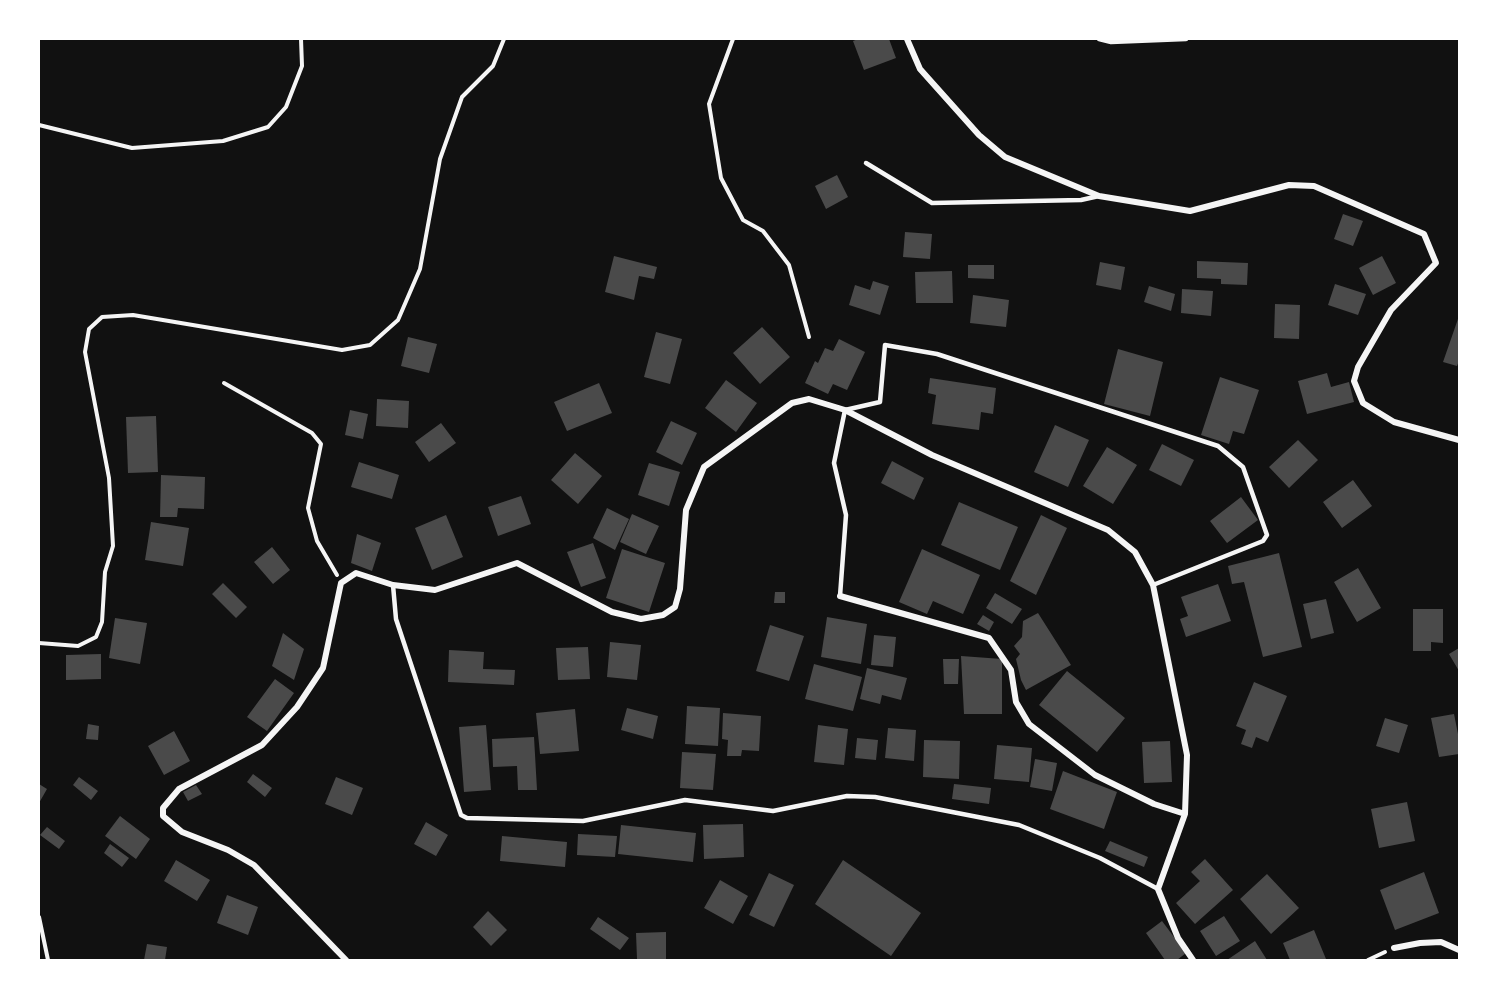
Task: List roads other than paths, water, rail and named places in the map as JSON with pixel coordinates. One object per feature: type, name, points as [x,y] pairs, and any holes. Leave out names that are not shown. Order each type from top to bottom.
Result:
[{"type":"street","points":[[907,39],[920,69],[979,135],[1005,157],[1099,196],[1190,211],[1289,185],[1314,186],[1424,234],[1436,263],[1391,310],[1358,367],[1354,381],[1363,403],[1394,422],[1459,440]]},
{"type":"street","points":[[346,960],[254,865],[228,850],[182,832],[163,816],[163,808],[179,789],[262,745],[297,707],[323,668],[341,583],[356,573],[393,585],[435,590],[517,563],[612,612],[641,619],[663,615],[675,607],[680,589],[686,510],[704,467],[792,403],[808,399],[845,410],[932,455],[1108,530],[1135,552],[1153,585],[1187,755],[1185,814],[1158,889],[1178,938],[1193,960]]},
{"type":"street","points":[[840,596],[989,638],[1011,670],[1016,702],[1029,724],[1095,775],[1154,804],[1185,814]]},
{"type":"street","points":[[1394,948],[1441,942],[1459,950]]},
{"type":"lane","points":[[1099,39],[1111,42],[1186,39]]},
{"type":"lane","points":[[866,163],[932,203],[1081,200],[1099,196]]},
{"type":"lane","points":[[840,596],[846,515],[834,463],[845,410],[880,402],[885,345],[937,354],[1218,446],[1243,467],[1266,535],[1263,541],[1153,585]]},
{"type":"lane","points":[[393,585],[396,618],[461,815],[467,818],[583,821],[685,800],[773,811],[847,796],[875,797],[1019,825],[1100,858],[1158,889]]}]
